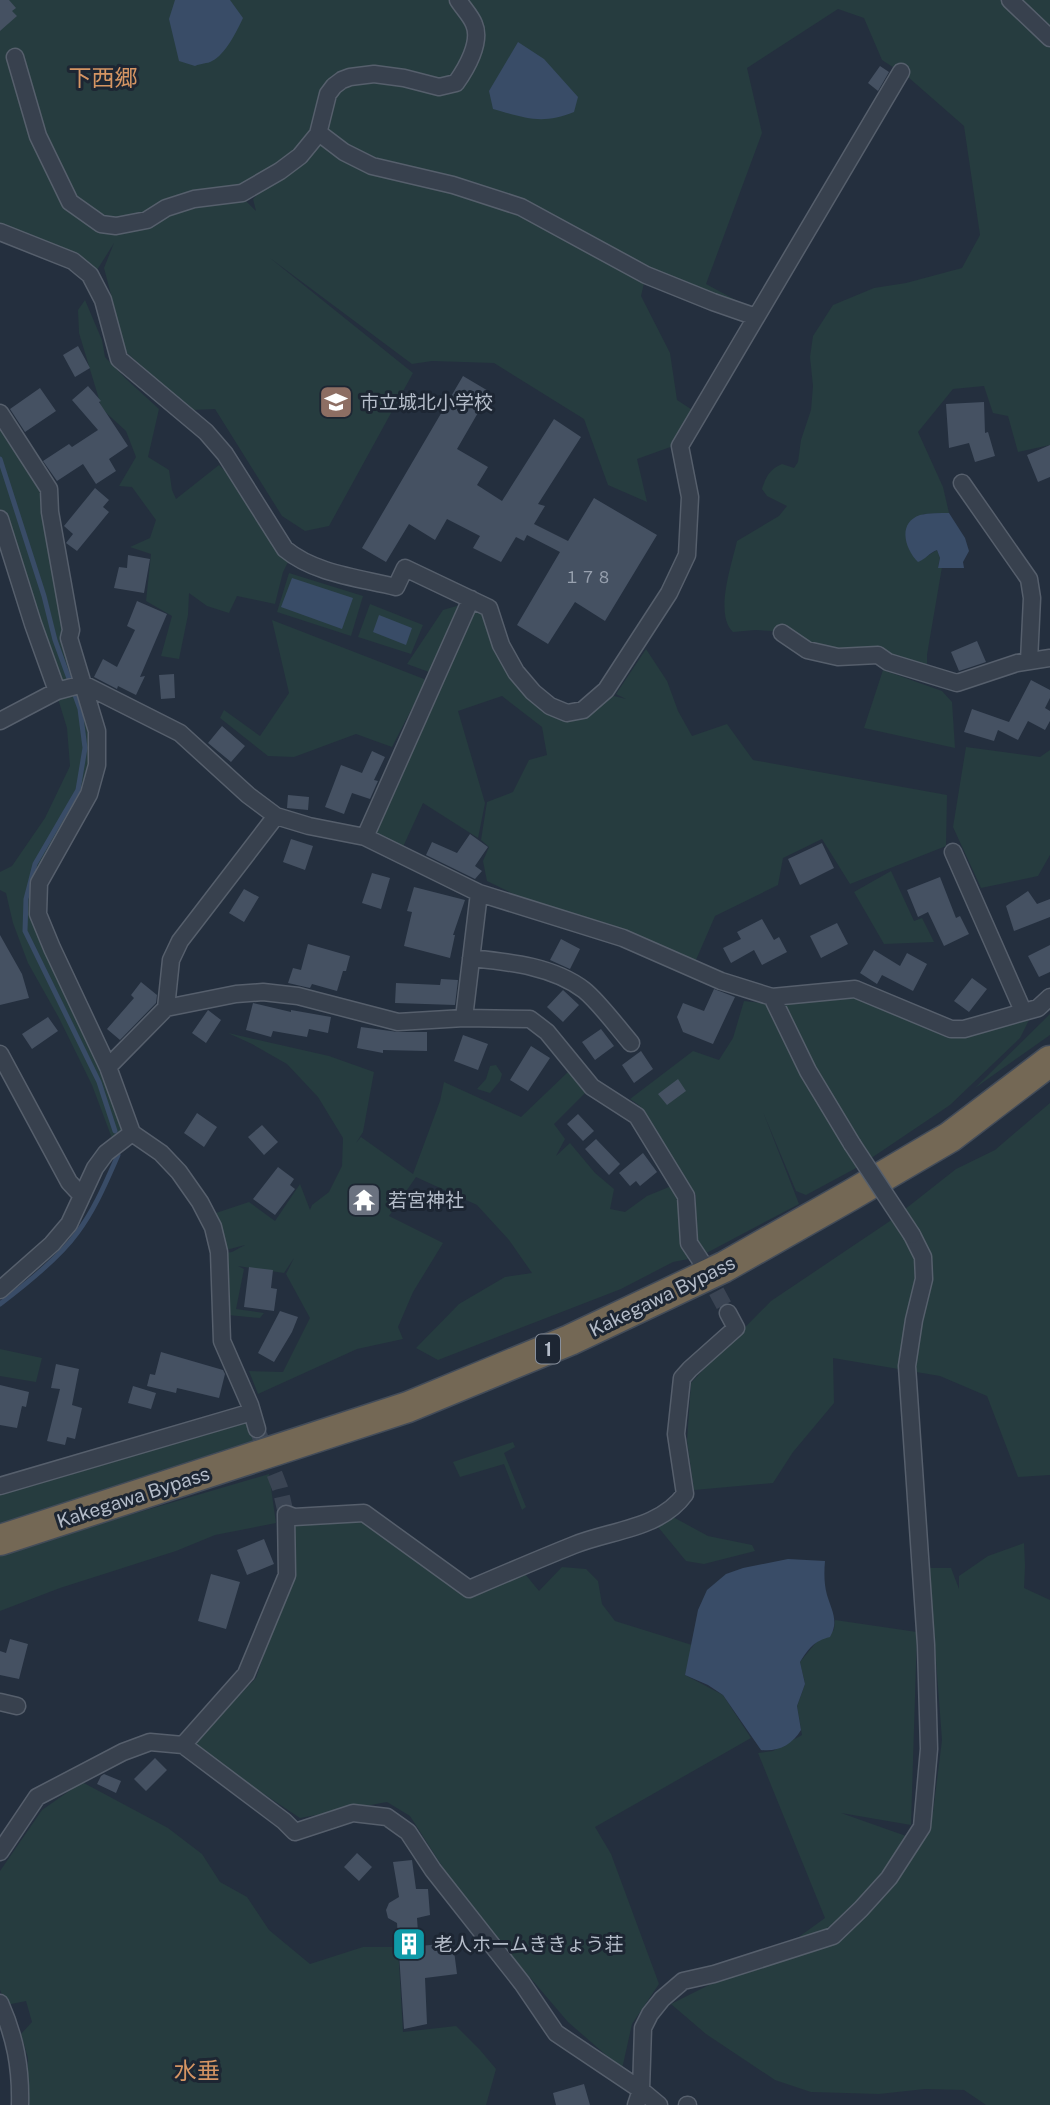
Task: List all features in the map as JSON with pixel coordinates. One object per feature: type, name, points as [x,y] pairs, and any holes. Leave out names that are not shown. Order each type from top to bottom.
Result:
[{"type":"highway","name":"Kakegawa Bypass","points":[[0,1541],[408,1407],[570,1340],[724,1267],[950,1137],[1050,1061]]},
{"type":"highway","points":[[950,1137],[1005,1109],[1050,1077]]},
{"type":"street","points":[[15,57],[38,136],[70,202],[101,224],[116,226],[147,220],[166,208],[194,199],[242,192],[280,170],[300,156],[319,133],[328,94],[334,86],[350,77],[374,74],[439,87],[456,83],[467,68],[475,40],[475,25],[458,0]]},
{"type":"street","points":[[1010,0],[1050,38]]},
{"type":"street","points":[[0,232],[73,261],[90,275],[103,300],[119,359],[205,432],[225,454],[285,549],[298,559],[338,573],[396,587],[405,568],[489,608],[500,645],[516,672],[533,692],[550,706],[567,713],[583,710],[606,690],[669,593],[687,555],[690,497],[680,446],[901,72]]},
{"type":"street","points":[[319,133],[344,152],[372,166],[453,185],[521,207],[646,275],[756,317]]},
{"type":"street","points":[[0,413],[49,489],[50,512],[71,630],[69,638],[97,732],[97,765],[89,794],[39,883],[38,914],[51,948],[108,1067],[132,1133],[162,1153],[179,1172],[213,1227],[219,1252],[222,1341],[257,1429]]},
{"type":"street","points":[[962,483],[1026,572],[1032,598],[1028,661]]},
{"type":"street","points":[[0,519],[57,691]]},
{"type":"street","points":[[365,837],[471,599]]},
{"type":"street","points":[[782,633],[807,650],[838,657],[878,655],[888,662],[957,683],[1017,663],[1050,658]]},
{"type":"street","points":[[0,721],[57,691],[81,684],[180,733],[248,795],[276,816],[309,826],[365,837],[479,893],[623,938],[721,981],[772,997],[855,989],[951,1029],[964,1029],[1038,1007],[1050,998]]},
{"type":"street","points":[[166,1008],[171,960],[180,941],[276,816]]},
{"type":"street","points":[[953,852],[1023,1011]]},
{"type":"street","points":[[464,1018],[479,893]]},
{"type":"street","points":[[471,958],[503,961],[550,972],[585,991],[631,1043]]},
{"type":"street","points":[[108,1067],[166,1008],[236,994],[263,992],[298,996],[398,1022],[464,1018],[530,1019],[547,1032],[592,1087],[637,1116],[686,1196],[689,1243],[701,1261]]},
{"type":"street","points":[[639,2098],[643,2028],[662,1998],[683,1981],[714,1974],[833,1936],[889,1878],[922,1827],[929,1749],[926,1645],[907,1366],[924,1279],[923,1256],[808,1071],[772,997]]},
{"type":"street","points":[[3,1065],[69,1182],[82,1196]]},
{"type":"street","points":[[0,1290],[52,1244],[69,1224],[95,1168],[106,1153],[132,1133]]},
{"type":"street","points":[[183,1745],[246,1674],[287,1575],[286,1514],[294,1517],[364,1513],[469,1589],[577,1543],[650,1522],[677,1505],[685,1494],[676,1434],[682,1378],[736,1328],[728,1313]]},
{"type":"street","points":[[0,1486],[252,1412]]},
{"type":"street","points":[[0,1702],[17,1706]]},
{"type":"street","points":[[0,1852],[37,1797],[123,1752],[150,1742],[183,1745],[295,1832],[353,1813],[387,1817],[408,1832],[433,1870],[522,1983],[556,2033],[639,2098],[659,2105]]},
{"type":"street","points":[[0,2003],[9,2024],[20,2074],[20,2105]]},
{"type":"green space","points":[[0,0],[1010,0],[1050,39],[1050,445],[1018,452],[1008,416],[993,413],[984,386],[953,389],[918,432],[943,487],[949,513],[923,514],[919,561],[937,550],[940,558],[938,567],[942,567],[927,655],[927,672],[849,657],[772,631],[733,632],[728,624],[725,613],[726,588],[737,541],[779,516],[787,506],[767,496],[762,489],[774,468],[782,464],[794,468],[798,462],[801,440],[811,410],[813,386],[810,357],[813,336],[833,305],[874,288],[906,283],[962,268],[980,235],[964,126],[908,77],[882,60],[864,18],[838,9],[747,68],[762,133],[706,284],[756,311],[646,275],[641,296],[670,353],[677,400],[697,413],[676,445],[637,459],[647,502],[608,485],[584,419],[494,363],[432,361],[412,364],[270,258],[413,373],[329,526],[305,531],[282,516],[215,409],[191,410],[126,352],[104,268],[114,243],[92,278],[0,232]],"holes":[[[296,159],[253,199],[256,211],[246,201],[237,197]]]},
{"type":"green space","points":[[1013,0],[1050,0],[1050,36]]},
{"type":"green space","points":[[85,300],[102,340],[105,357],[159,409],[148,457],[169,470],[176,499],[219,465],[232,478],[291,556],[283,572],[275,604],[237,596],[229,613],[207,606],[189,593],[188,615],[179,659],[161,656],[172,616],[146,601],[151,554],[130,547],[150,538],[156,520],[132,487],[119,486],[136,457],[126,431],[102,409],[79,333],[78,310]]},
{"type":"green space","points":[[0,412],[49,489],[90,706],[93,778],[39,883],[38,914],[130,1129],[113,1141],[92,1085],[28,963],[13,923],[6,893],[0,890],[0,872],[12,866],[45,818],[70,766],[67,728],[0,510]]},
{"type":"green space","points":[[289,573],[363,596],[351,636],[277,612]]},
{"type":"green space","points":[[470,602],[491,615],[518,683],[566,715],[614,696],[626,699],[616,694],[646,649],[667,681],[678,711],[692,736],[727,724],[753,760],[947,795],[946,846],[850,884],[822,839],[783,858],[778,885],[715,916],[696,960],[569,921],[487,881],[483,861],[489,847],[481,840],[487,802],[513,792],[529,760],[547,755],[542,727],[502,696],[458,711],[485,803],[478,838],[423,803],[402,849],[383,840],[373,830],[440,676],[407,664],[443,610]]},
{"type":"green space","points":[[370,604],[423,625],[411,654],[358,637]]},
{"type":"green space","points":[[272,620],[424,679],[424,685],[392,747],[356,734],[294,757],[268,756],[220,718],[224,710],[260,736],[289,693]]},
{"type":"green space","points":[[883,670],[942,691],[952,702],[955,748],[864,728]]},
{"type":"green space","points":[[966,747],[1040,757],[1050,750],[1050,855],[1038,876],[981,888],[953,827]]},
{"type":"green space","points":[[891,871],[914,921],[922,918],[934,942],[884,944],[854,892]]},
{"type":"green space","points":[[855,991],[948,1030],[946,1038],[957,1033],[1030,1018],[1020,1038],[950,1105],[858,1167],[806,1195],[796,1191],[763,1112],[799,1204],[699,1257],[673,1262],[621,1289],[438,1360],[416,1348],[459,1304],[505,1277],[532,1273],[509,1240],[477,1205],[416,1177],[389,1216],[443,1243],[413,1292],[398,1327],[403,1339],[357,1349],[258,1394],[249,1371],[283,1372],[310,1318],[286,1274],[294,1258],[284,1273],[238,1266],[244,1269],[236,1309],[264,1313],[260,1318],[228,1315],[224,1253],[245,1245],[226,1250],[216,1213],[249,1202],[275,1221],[300,1184],[310,1210],[312,1205],[329,1192],[342,1166],[343,1138],[318,1097],[287,1064],[228,1033],[329,1056],[374,1072],[363,1132],[356,1143],[361,1137],[413,1174],[440,1101],[444,1082],[521,1117],[568,1072],[586,1092],[554,1124],[565,1139],[556,1156],[570,1143],[595,1173],[614,1189],[610,1209],[625,1212],[647,1196],[669,1187],[682,1174],[696,1220],[696,1195],[640,1106],[630,1099],[693,1051],[719,1060],[733,1038],[744,1001],[770,1004]]},
{"type":"green space","points":[[1050,1014],[1050,1035],[975,1088],[1044,1020]]},
{"type":"green space","points":[[496,1065],[502,1074],[500,1081],[490,1093],[477,1089],[486,1079],[490,1066]]},
{"type":"green space","points":[[1050,1103],[1050,1475],[1018,1477],[987,1396],[940,1376],[833,1358],[834,1403],[793,1452],[773,1483],[694,1490],[687,1441],[691,1383],[771,1301],[890,1221],[956,1169],[995,1150]]},
{"type":"green space","points":[[0,1349],[42,1358],[36,1382],[0,1376]]},
{"type":"green space","points":[[252,1412],[261,1447],[0,1528],[0,1490]]},
{"type":"green space","points":[[513,1442],[515,1447],[504,1453],[526,1507],[522,1510],[504,1464],[460,1477],[453,1462]]},
{"type":"green space","points":[[269,1474],[276,1523],[215,1535],[0,1611],[0,1553]]},
{"type":"green space","points":[[673,1517],[708,1536],[752,1545],[755,1551],[704,1564],[686,1561],[658,1527]]},
{"type":"green space","points":[[295,1521],[363,1521],[472,1597],[525,1574],[539,1591],[562,1567],[586,1569],[598,1581],[602,1604],[615,1621],[692,1645],[685,1675],[723,1695],[751,1738],[595,1827],[611,1854],[659,1984],[632,2024],[622,2069],[568,2022],[463,1899],[410,1816],[387,1802],[300,1818],[191,1746],[256,1678],[292,1571]]},
{"type":"green space","points":[[1024,1543],[1024,1588],[1050,1600],[1050,2105],[986,2105],[964,2090],[925,2089],[879,2094],[811,2092],[775,2080],[706,2034],[671,2004],[785,1947],[825,1918],[758,1753],[773,1751],[802,1735],[797,1706],[805,1684],[800,1662],[818,1640],[834,1630],[835,1620],[917,1632],[911,1825],[841,1813],[923,1842],[933,1812],[942,1740],[929,1568],[951,1568],[959,1589],[959,1576],[988,1556]]},
{"type":"green space","points":[[82,1782],[168,1828],[202,1854],[220,1882],[247,1897],[269,1930],[310,1964],[363,1947],[398,1947],[403,2032],[456,2026],[496,2069],[486,2105],[26,2105],[28,2058],[21,2034],[32,2022],[26,2001],[6,2005],[0,1990],[0,1871],[42,1810]]},
{"type":"water","points":[[175,0],[230,0],[243,18],[230,42],[217,58],[195,66],[179,61],[169,19]]},
{"type":"water","points":[[518,42],[544,59],[578,97],[574,112],[543,119],[493,109],[489,91]]},
{"type":"water","points":[[949,513],[965,538],[969,551],[963,562],[964,568],[938,568],[940,558],[937,550],[918,562],[907,544],[908,524],[920,515]]},
{"type":"water","points":[[292,578],[353,598],[342,629],[281,607]]},
{"type":"water","points":[[379,615],[412,628],[406,645],[373,632]]},
{"type":"water","points":[[788,1559],[825,1561],[825,1587],[834,1616],[834,1626],[830,1637],[812,1646],[800,1662],[805,1684],[797,1706],[801,1730],[784,1746],[761,1750],[723,1695],[685,1675],[698,1610],[707,1590],[726,1574]]},
{"type":"building","points":[[0,0],[9,0],[16,8],[12,11],[17,16],[0,31]]},
{"type":"building","points":[[880,66],[889,72],[878,91],[868,83]]},
{"type":"building","points":[[78,346],[90,368],[75,377],[63,355]]},
{"type":"building","points":[[463,376],[490,392],[457,449],[488,467],[477,485],[502,501],[554,419],[581,437],[538,504],[545,506],[534,524],[568,541],[594,498],[657,535],[605,621],[575,602],[548,644],[517,625],[560,552],[527,535],[524,541],[516,537],[501,562],[473,548],[480,536],[447,519],[435,540],[409,524],[386,562],[362,548]]},
{"type":"building","points":[[88,386],[101,401],[99,402],[128,446],[109,459],[116,471],[96,484],[83,464],[57,481],[43,461],[98,430],[72,400]]},
{"type":"building","points":[[40,388],[56,411],[25,432],[10,409]]},
{"type":"building","points":[[984,402],[985,433],[988,432],[995,456],[975,462],[969,443],[949,448],[946,404]]},
{"type":"building","points":[[1050,445],[1050,477],[1038,482],[1027,455]]},
{"type":"building","points":[[95,488],[109,500],[103,507],[109,512],[77,551],[66,543],[73,534],[64,526]]},
{"type":"building","points":[[128,555],[150,559],[144,593],[114,588],[119,567],[127,568]]},
{"type":"building","points":[[137,601],[167,614],[140,677],[145,676],[136,695],[94,677],[103,659],[117,667],[135,630],[127,626]]},
{"type":"building","points":[[977,641],[986,662],[959,671],[951,652]]},
{"type":"building","points":[[174,674],[175,698],[161,699],[159,675]]},
{"type":"building","points":[[1031,680],[1050,690],[1050,698],[1045,708],[1050,711],[1050,721],[1045,730],[1028,721],[1018,740],[998,730],[994,741],[964,732],[972,709],[1009,722]]},
{"type":"building","points":[[222,726],[245,746],[231,762],[208,743]]},
{"type":"building","points":[[372,751],[385,757],[374,780],[378,781],[370,799],[352,793],[344,814],[325,807],[341,765],[362,773]]},
{"type":"building","points":[[288,795],[309,797],[308,810],[287,808]]},
{"type":"building","points":[[470,834],[488,847],[475,866],[482,871],[475,879],[426,855],[432,842],[457,853]]},
{"type":"building","points":[[291,839],[313,846],[305,870],[283,862]]},
{"type":"building","points":[[822,843],[834,868],[800,885],[788,859]]},
{"type":"building","points":[[372,873],[390,878],[381,909],[362,903]]},
{"type":"building","points":[[940,877],[956,918],[960,916],[969,934],[944,946],[928,912],[918,917],[907,890]]},
{"type":"building","points":[[414,887],[465,900],[453,935],[450,958],[404,946],[412,912],[407,911]]},
{"type":"building","points":[[244,889],[259,897],[244,922],[229,913]]},
{"type":"building","points":[[1028,891],[1037,904],[1050,899],[1050,917],[1014,931],[1006,906]]},
{"type":"building","points":[[762,919],[774,940],[779,937],[787,952],[762,965],[754,950],[731,963],[723,948],[741,939],[737,932]]},
{"type":"building","points":[[837,923],[848,944],[821,958],[810,936]]},
{"type":"building","points":[[0,935],[22,974],[29,998],[0,1005]]},
{"type":"building","points":[[561,939],[580,949],[570,969],[550,960]]},
{"type":"building","points":[[308,944],[350,956],[337,991],[312,984],[310,988],[288,983],[293,968],[301,970]]},
{"type":"building","points":[[1050,945],[1050,972],[1039,977],[1028,956]]},
{"type":"building","points":[[874,950],[900,966],[907,953],[927,964],[913,991],[882,975],[877,984],[860,973]]},
{"type":"building","points":[[972,978],[987,989],[969,1012],[954,1001]]},
{"type":"building","points":[[441,979],[458,980],[455,1005],[395,1003],[396,983],[440,985]]},
{"type":"building","points":[[141,982],[157,995],[156,1003],[120,1040],[107,1029],[134,998],[131,995]]},
{"type":"building","points":[[714,989],[735,997],[713,1044],[683,1032],[677,1017],[683,1003],[704,1011]]},
{"type":"building","points":[[563,990],[579,1005],[563,1022],[547,1007]]},
{"type":"building","points":[[253,1003],[291,1012],[331,1017],[328,1033],[309,1029],[307,1037],[273,1031],[271,1037],[246,1030]]},
{"type":"building","points":[[208,1010],[221,1020],[206,1043],[192,1033]]},
{"type":"building","points":[[48,1017],[58,1031],[32,1049],[22,1034]]},
{"type":"building","points":[[361,1027],[398,1032],[427,1032],[427,1051],[383,1050],[383,1053],[357,1048]]},
{"type":"building","points":[[601,1029],[614,1046],[595,1060],[582,1042]]},
{"type":"building","points":[[463,1035],[488,1044],[478,1070],[454,1061]]},
{"type":"building","points":[[531,1046],[550,1058],[528,1091],[510,1080]]},
{"type":"building","points":[[641,1051],[653,1069],[634,1083],[622,1065]]},
{"type":"building","points":[[678,1079],[686,1091],[667,1105],[658,1094]]},
{"type":"building","points":[[197,1113],[217,1127],[204,1147],[184,1133]]},
{"type":"building","points":[[578,1114],[594,1131],[583,1141],[567,1124]]},
{"type":"building","points":[[262,1125],[278,1142],[264,1155],[248,1137]]},
{"type":"building","points":[[596,1139],[620,1164],[609,1175],[585,1149]]},
{"type":"building","points":[[643,1153],[657,1172],[640,1186],[636,1181],[630,1186],[619,1173]]},
{"type":"building","points":[[278,1167],[294,1179],[290,1185],[295,1189],[275,1215],[253,1199]]},
{"type":"building","points":[[249,1267],[273,1270],[271,1288],[277,1289],[274,1311],[244,1307]]},
{"type":"building","points":[[280,1311],[298,1317],[274,1362],[258,1353]]},
{"type":"building","points":[[161,1352],[223,1370],[225,1374],[219,1398],[177,1388],[176,1393],[147,1386],[150,1374],[155,1375]]},
{"type":"building","points":[[56,1364],[79,1369],[72,1405],[82,1408],[75,1439],[67,1437],[65,1445],[47,1441],[60,1389],[51,1388]]},
{"type":"building","points":[[0,1385],[29,1392],[26,1407],[22,1406],[17,1428],[0,1425]]},
{"type":"building","points":[[133,1386],[156,1393],[151,1409],[128,1403]]},
{"type":"building","points":[[264,1539],[274,1564],[247,1575],[237,1550]]},
{"type":"building","points":[[211,1574],[240,1582],[226,1629],[198,1621]]},
{"type":"building","points":[[10,1639],[28,1644],[19,1679],[0,1675],[0,1651],[6,1653]]},
{"type":"building","points":[[155,1758],[167,1770],[146,1791],[134,1779]]},
{"type":"building","points":[[104,1774],[121,1781],[116,1793],[97,1784]]},
{"type":"building","points":[[357,1853],[372,1867],[359,1881],[344,1867]]},
{"type":"building","name":"老人ホームききょう荘","points":[[412,1860],[416,1889],[428,1889],[430,1915],[417,1918],[419,1946],[453,1943],[457,1974],[425,1978],[427,2024],[404,2029],[397,1923],[388,1918],[386,1910],[389,1903],[399,1897],[393,1862]]},
{"type":"building","points":[[584,2084],[590,2105],[556,2105],[553,2093]]},
{"type":"waterway","points":[[0,459],[44,596],[55,640],[80,709],[85,748],[78,790],[35,864],[26,899],[25,931],[99,1082],[115,1131]]},
{"type":"waterway","points":[[0,1304],[41,1271],[70,1242],[95,1205],[118,1155]]},
{"type":"tunnel","points":[[705,1270],[728,1313]]},
{"type":"tunnel","points":[[257,1429],[280,1488],[286,1514]]},
{"type":"place","name":"市立城北小学校","points":[[336,402]]},
{"type":"place","name":"若宮神社","points":[[364,1200]]},
{"type":"place","name":"老人ホームききょう荘","points":[[409,1944]]},
{"type":"district","name":"下西郷","points":[[103,77]]},
{"type":"district","name":"水垂","points":[[197,2070]]}]
